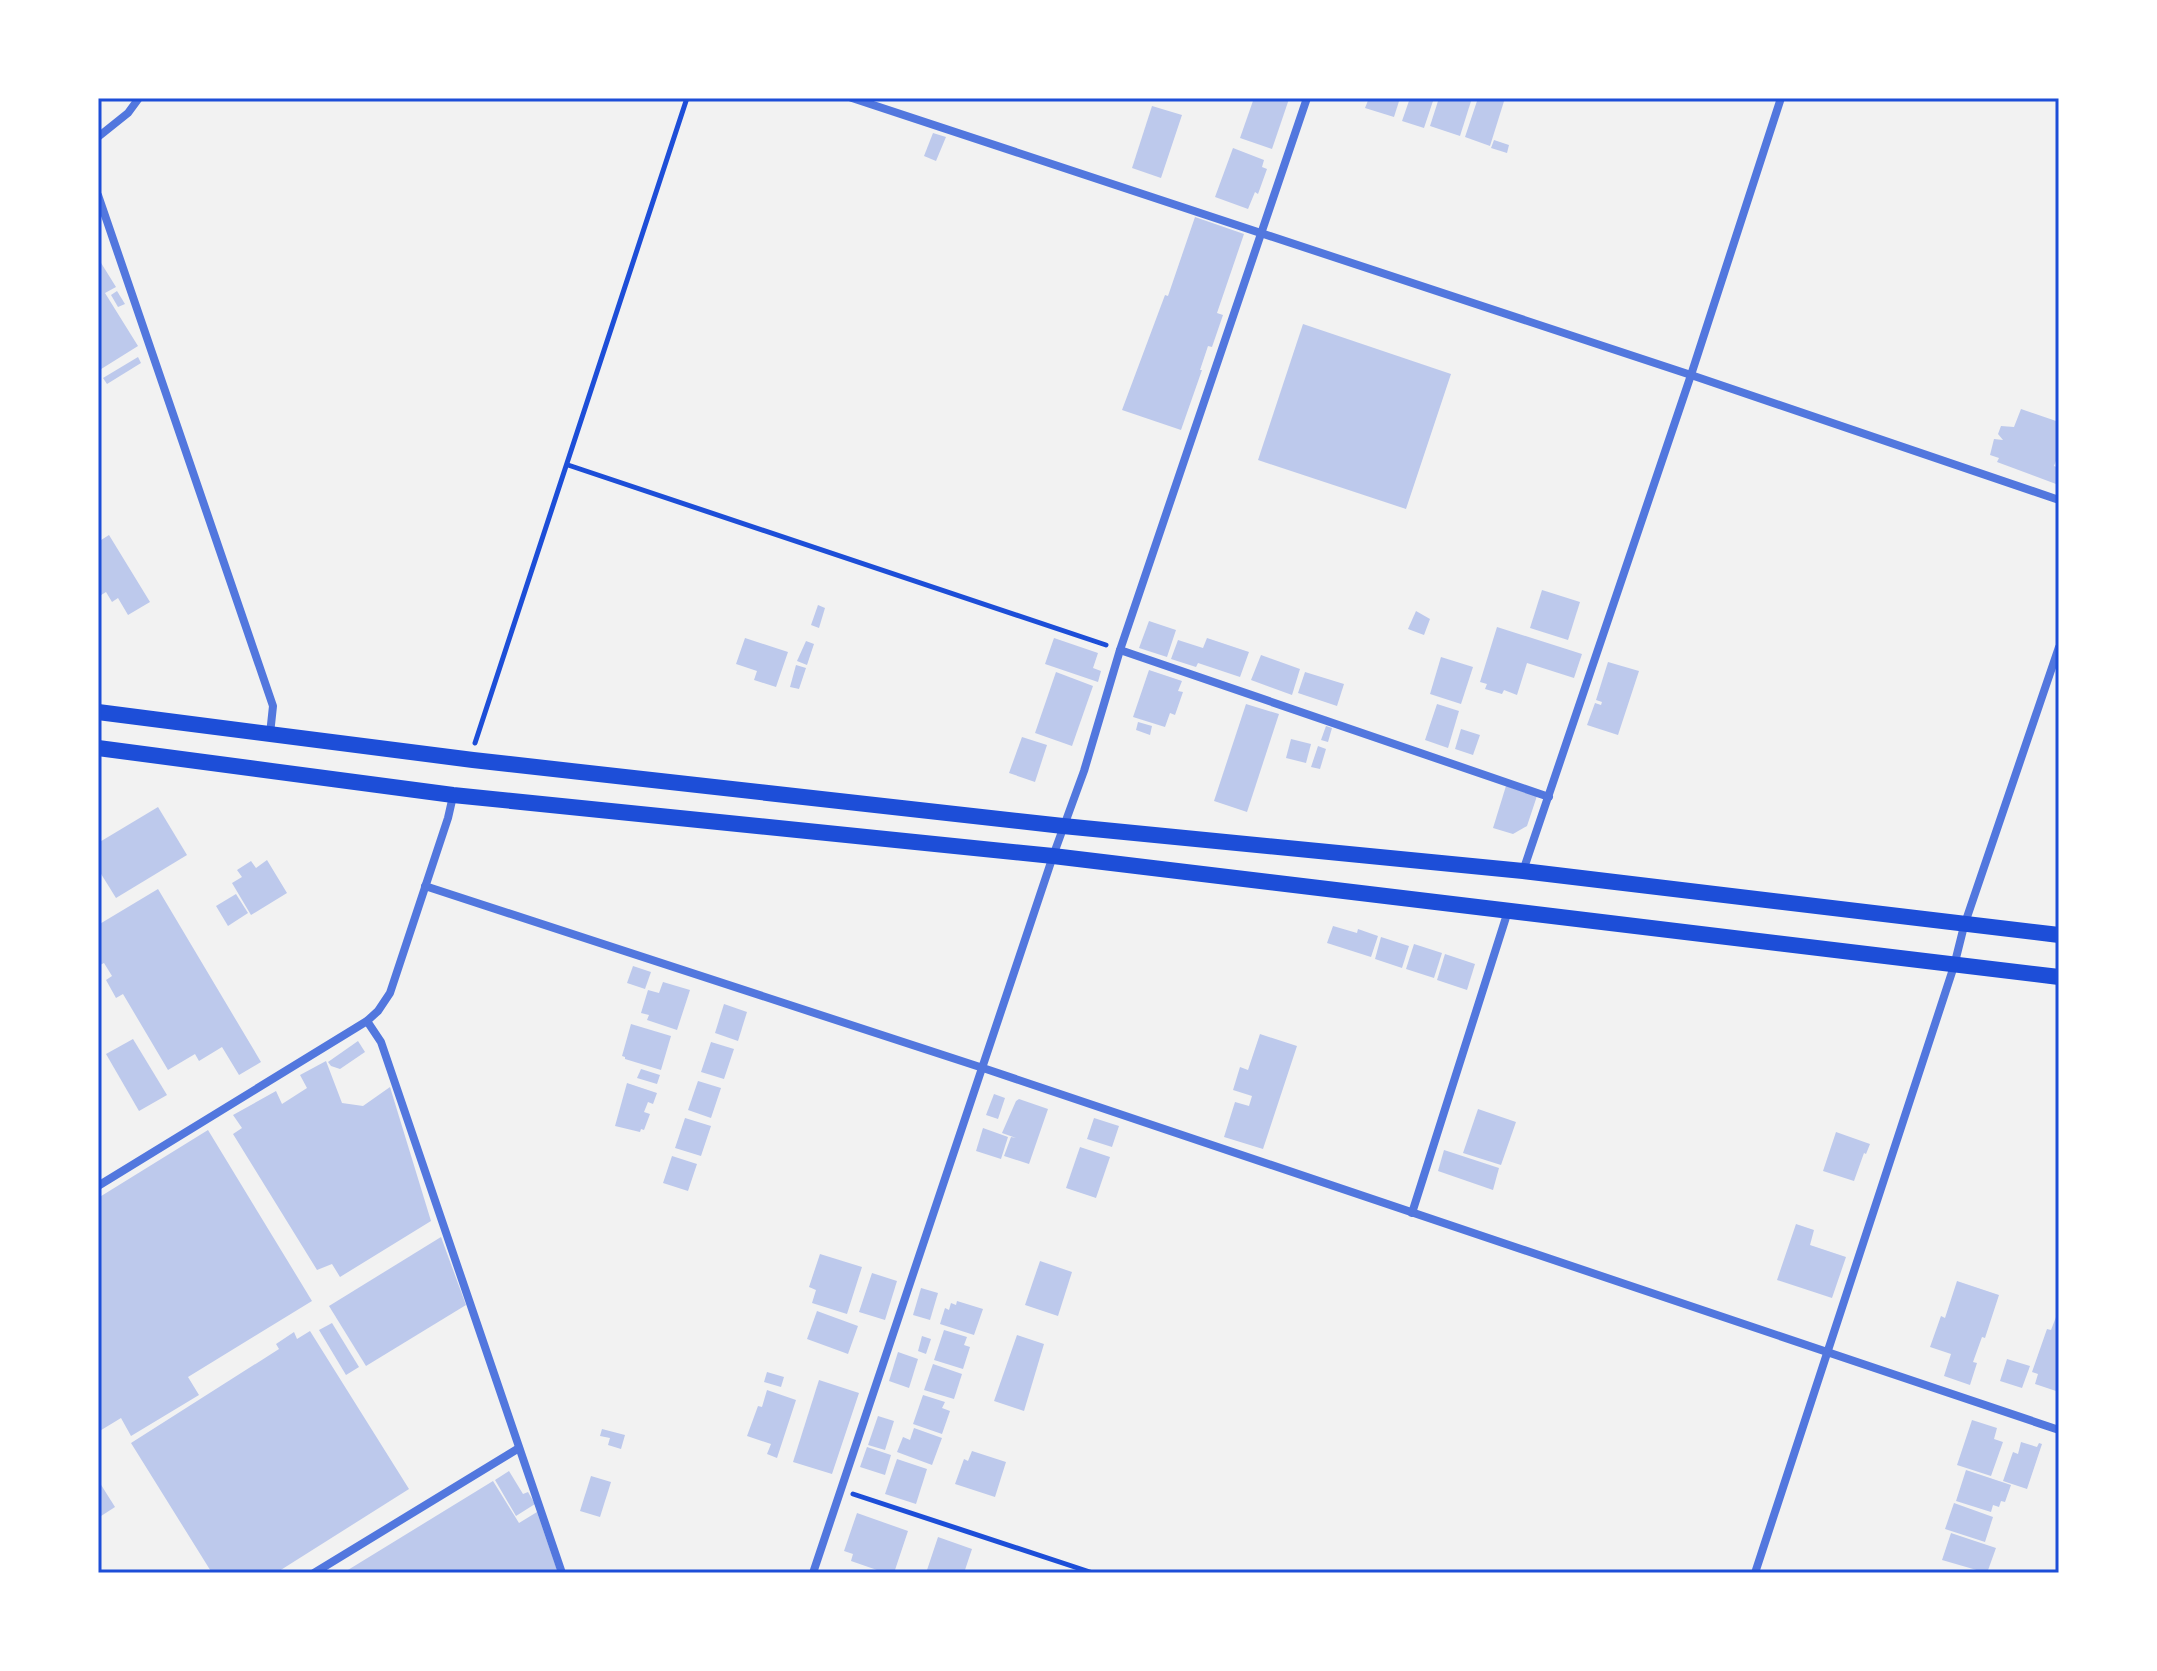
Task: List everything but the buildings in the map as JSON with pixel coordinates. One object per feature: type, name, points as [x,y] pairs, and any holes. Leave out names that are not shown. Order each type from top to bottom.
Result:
[{"type":"main road","points":[[98,712],[473,760],[1063,826],[1523,871],[2059,935]]},
{"type":"main road","points":[[98,748],[453,795],[1053,856],[2059,977]]},
{"type":"street","points":[[99,136],[128,113],[139,98]]},
{"type":"street","points":[[852,98],[1262,232],[2059,500]]},
{"type":"street","points":[[813,1573],[1307,98]]},
{"type":"street","points":[[1523,871],[1781,98]]},
{"type":"street","points":[[98,195],[273,706],[270,734]]},
{"type":"street","points":[[1755,1573],[1954,966],[1964,926],[2059,647]]},
{"type":"street","points":[[1120,650],[1549,797]]},
{"type":"street","points":[[98,1186],[367,1021],[378,1011],[390,993],[453,795]]},
{"type":"street","points":[[425,886],[983,1068],[2059,1430]]},
{"type":"street","points":[[1412,1213],[1508,911]]},
{"type":"street","points":[[367,1021],[381,1042],[562,1573]]},
{"type":"street","points":[[314,1573],[519,1448]]},
{"type":"path","points":[[473,760],[476,735],[568,465],[687,98]]},
{"type":"path","points":[[568,465],[1120,650]]},
{"type":"path","points":[[841,1490],[1093,1573]]}]
